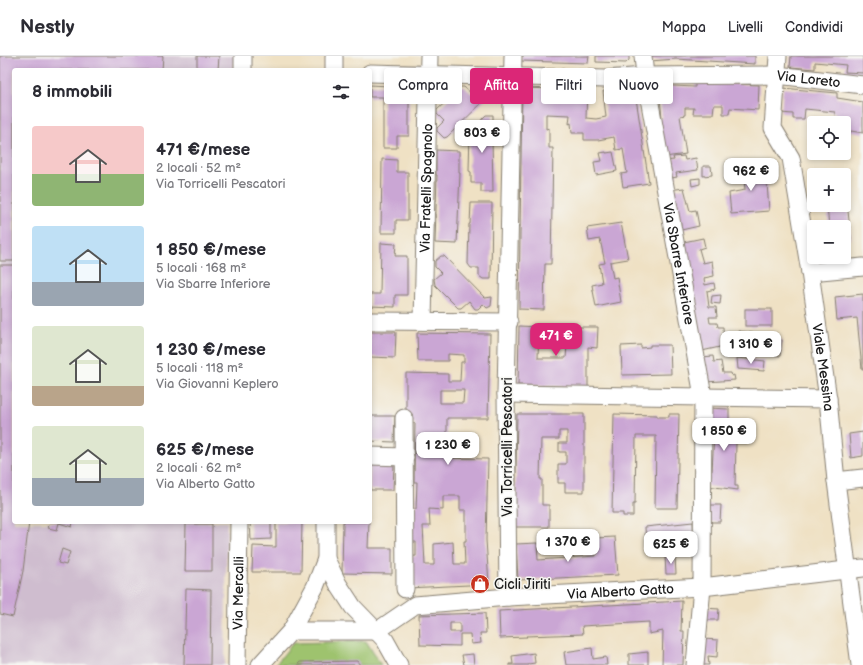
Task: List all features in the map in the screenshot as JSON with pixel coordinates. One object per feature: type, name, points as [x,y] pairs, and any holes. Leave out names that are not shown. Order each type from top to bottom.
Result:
[{"type":"street","points":[[243,56],[243,68]]},
{"type":"street","points":[[334,56],[334,68]]},
{"type":"street","name":"Via Fratelli Spagnolo","points":[[429,56],[429,68]]},
{"type":"street","name":"Via Torricelli Pescatori","points":[[513,56],[513,68]]},
{"type":"street","name":"Via Sbarre Inferiore","points":[[643,56],[644,68]]},
{"type":"street","name":"Viale Messina","points":[[778,56],[773,128],[791,158],[810,272],[828,399],[836,481],[856,577],[860,665]]},
{"type":"street","name":"Via Loreto","points":[[372,73],[384,73]]},
{"type":"street","name":"Via Loreto","points":[[673,76],[777,76],[863,85]]},
{"type":"street","name":"Via Loreto","points":[[533,77],[604,79]]},
{"type":"street","name":"Via Fratelli Spagnolo","points":[[423,321],[428,104]]},
{"type":"street","name":"Via Torricelli Pescatori","points":[[508,597],[506,394],[509,322],[513,104]]},
{"type":"street","name":"Via Sbarre Inferiore","points":[[650,104],[703,396],[702,587],[695,665]]},
{"type":"street","points":[[810,272],[863,267]]},
{"type":"street","points":[[372,321],[509,322]]},
{"type":"street","points":[[506,394],[828,399]]},
{"type":"street","points":[[404,418],[405,589]]},
{"type":"street","points":[[372,456],[405,457]]},
{"type":"street","points":[[836,481],[863,478]]},
{"type":"street","name":"Via Mercalli","points":[[237,665],[239,524]]},
{"type":"street","points":[[260,665],[291,631],[315,587],[326,559],[326,524]]},
{"type":"street","points":[[326,559],[338,584],[353,607],[385,640],[399,665]]},
{"type":"street","name":"Via Alberto Gatto","points":[[377,631],[415,605],[508,597],[856,577]]},
{"type":"street","points":[[291,631],[377,631]]},
{"type":"shaded area","points":[[0,56],[234,56],[234,68],[12,68],[12,524],[227,524],[225,665],[0,665]]},
{"type":"green space","points":[[366,641],[381,665],[275,665],[293,643]]},
{"type":"building","points":[[0,56],[163,56],[162,68],[12,68],[12,261],[0,261]]},
{"type":"building","points":[[197,56],[219,56],[218,68],[197,68]]},
{"type":"building","points":[[521,56],[589,56],[588,63],[521,61]]},
{"type":"building","points":[[596,56],[629,56],[629,60],[626,63],[596,62]]},
{"type":"building","points":[[649,56],[755,56],[755,64],[676,59],[650,61]]},
{"type":"building","points":[[791,56],[863,56],[863,73],[845,72],[846,65],[815,62],[815,69],[790,67]]},
{"type":"building","points":[[695,82],[759,85],[758,110],[730,108],[729,114],[723,114],[723,105],[714,105],[713,114],[693,114],[694,108],[685,108],[685,115],[680,116],[686,154],[665,157],[658,119],[662,118],[661,104],[673,104],[673,86],[695,87]]},
{"type":"building","points":[[372,85],[384,86],[384,104],[409,104],[409,136],[397,136],[397,148],[383,148],[383,97],[372,97]]},
{"type":"building","points":[[462,87],[470,92],[470,104],[481,104],[447,137],[444,138],[437,131],[437,128],[444,121],[437,114],[437,110],[443,104],[462,104]]},
{"type":"building","points":[[533,88],[541,89],[541,104],[586,104],[586,118],[596,119],[606,117],[604,104],[637,104],[649,183],[623,187],[621,174],[627,173],[623,149],[616,150],[614,137],[598,140],[584,140],[584,133],[572,133],[571,123],[569,124],[570,115],[546,114],[546,129],[549,128],[549,148],[553,148],[551,264],[545,264],[544,310],[519,309],[522,104],[533,104]]},
{"type":"building","points":[[783,88],[837,93],[837,98],[863,102],[863,133],[851,131],[851,116],[835,116],[835,112],[805,109],[804,119],[793,119],[793,114],[781,113]]},
{"type":"building","points":[[486,115],[493,115],[493,192],[481,192],[481,183],[471,183],[471,172],[469,171],[470,130],[474,126],[481,126],[482,119]]},
{"type":"building","points":[[436,150],[459,151],[460,173],[457,244],[435,243],[437,175]]},
{"type":"building","points":[[613,152],[617,171],[596,175],[594,162],[602,161],[600,153]]},
{"type":"building","points":[[684,156],[685,160],[696,158],[698,170],[676,173],[677,177],[667,179],[664,161],[674,160],[673,157]]},
{"type":"building","points":[[382,159],[397,160],[397,172],[408,172],[408,220],[396,220],[396,233],[381,233]]},
{"type":"building","points":[[743,165],[763,165],[767,183],[769,211],[731,214],[729,193],[745,190]]},
{"type":"building","points":[[703,166],[711,166],[712,175],[703,176]]},
{"type":"building","points":[[700,178],[700,184],[692,186],[691,179]]},
{"type":"building","points":[[684,188],[690,211],[696,210],[699,226],[677,231],[669,190]]},
{"type":"building","points":[[471,203],[492,203],[491,279],[483,279],[479,276],[479,268],[471,268],[468,264]]},
{"type":"building","points":[[828,212],[848,212],[849,220],[828,220]]},
{"type":"building","points":[[621,223],[628,259],[610,262],[613,278],[617,277],[621,302],[596,307],[592,285],[602,283],[599,264],[605,263],[600,239],[589,241],[587,228]]},
{"type":"building","points":[[703,238],[705,247],[699,249],[703,263],[712,261],[714,276],[704,278],[705,285],[714,283],[715,289],[707,291],[709,307],[716,307],[717,317],[709,317],[710,323],[717,323],[718,327],[723,327],[724,346],[702,351],[688,283],[691,282],[688,266],[679,243]]},
{"type":"building","points":[[381,243],[396,244],[395,256],[407,256],[407,295],[395,295],[395,307],[372,306],[372,294],[380,294]]},
{"type":"building","points":[[441,256],[444,256],[485,298],[492,297],[491,306],[487,308],[483,304],[478,309],[475,309],[469,301],[461,308],[458,308],[435,285],[434,279],[441,273],[435,267],[435,261]]},
{"type":"building","points":[[0,265],[12,265],[12,524],[29,524],[23,571],[13,617],[0,614]]},
{"type":"building","points":[[863,294],[862,369],[857,318],[837,320],[835,297]]},
{"type":"building","points":[[721,295],[720,304],[711,303],[712,296]]},
{"type":"building","points":[[745,309],[772,309],[772,326],[745,326]]},
{"type":"building","points":[[519,326],[539,327],[538,358],[566,358],[567,345],[552,344],[553,327],[598,327],[597,348],[588,347],[588,387],[518,385]]},
{"type":"building","points":[[738,331],[760,334],[759,338],[782,340],[780,356],[750,352],[750,349],[736,347]]},
{"type":"building","points":[[372,332],[396,332],[395,358],[372,357]]},
{"type":"building","points":[[417,333],[490,334],[488,418],[447,418],[447,458],[488,459],[486,540],[489,584],[407,588],[406,557],[416,556],[416,542],[410,542],[411,509],[416,509],[417,482],[414,482],[415,423],[406,423],[406,373],[448,374],[448,381],[460,381],[461,362],[464,362],[464,355],[448,354],[448,361],[418,361]],"holes":[[[440,390],[464,390],[463,403],[440,403]],[[443,496],[460,496],[460,510],[466,510],[466,541],[464,541],[465,564],[454,564],[453,542],[434,544],[434,565],[425,565],[423,526],[430,526],[429,509],[443,510]]]},
{"type":"building","points":[[641,345],[641,348],[650,347],[650,345],[670,345],[671,374],[622,375],[621,346]]},
{"type":"building","points":[[713,356],[714,362],[721,361],[723,373],[731,373],[732,376],[734,375],[735,380],[706,382],[702,357]]},
{"type":"building","points":[[737,358],[765,361],[764,371],[738,369]]},
{"type":"building","points":[[708,408],[729,409],[729,435],[751,436],[751,443],[736,443],[735,486],[738,486],[738,490],[707,486],[707,471],[712,471],[714,435],[720,435],[720,422],[708,420]]},
{"type":"building","points":[[517,414],[584,414],[584,492],[565,492],[565,483],[558,483],[558,464],[566,464],[566,452],[559,452],[559,443],[567,443],[567,431],[559,431],[559,439],[541,439],[540,479],[542,479],[542,505],[549,505],[549,527],[515,527]]},
{"type":"building","points":[[614,414],[657,415],[657,417],[669,417],[669,414],[679,414],[677,508],[655,508],[656,436],[636,436],[635,504],[633,504],[633,516],[623,516],[623,513],[612,513]]},
{"type":"building","points":[[372,416],[395,416],[394,442],[372,441]]},
{"type":"building","points":[[863,432],[863,456],[851,458],[849,434]]},
{"type":"building","points":[[372,464],[394,464],[393,490],[372,490]]},
{"type":"building","points":[[706,505],[721,505],[720,522],[706,522]]},
{"type":"building","points":[[693,522],[694,541],[646,546],[645,527]]},
{"type":"building","points":[[49,524],[59,524],[57,530],[48,528]]},
{"type":"building","points":[[62,524],[73,524],[72,527]]},
{"type":"building","points":[[186,524],[212,524],[212,571],[185,571]]},
{"type":"building","points":[[250,524],[271,524],[271,539],[251,540]]},
{"type":"building","points":[[276,524],[302,524],[301,572],[252,572],[253,546],[276,547]]},
{"type":"building","points":[[343,524],[369,524],[368,548],[392,548],[392,574],[342,573]]},
{"type":"building","points":[[615,537],[618,575],[518,580],[516,544],[537,543],[538,560],[596,556],[595,538]]},
{"type":"building","points":[[62,549],[70,552],[66,565],[58,563]]},
{"type":"building","points":[[675,556],[676,574],[666,574],[665,557]]},
{"type":"building","points":[[186,589],[211,590],[210,665],[184,665]]},
{"type":"building","points":[[682,601],[681,631],[684,631],[683,665],[662,665],[663,631],[649,634],[649,622],[582,626],[583,634],[500,638],[499,611]]},
{"type":"building","points":[[704,608],[719,609],[718,620],[704,620]]},
{"type":"building","points":[[485,613],[486,633],[480,633],[481,643],[471,644],[470,634],[460,634],[460,646],[420,645],[419,615]],"holes":[[[450,623],[460,623],[460,632],[450,632]]]},
{"type":"building","points":[[703,639],[718,640],[717,657],[708,656],[709,665],[702,665]]},
{"type":"building","points":[[592,648],[593,659],[606,657],[607,665],[566,665],[564,652]]},
{"type":"building","points":[[648,652],[648,665],[629,665],[629,654]]},
{"type":"building","points":[[534,653],[535,663],[528,665],[509,665],[513,664],[512,656]]},
{"type":"building","points":[[473,654],[474,665],[464,665],[462,655]]},
{"type":"building","points":[[357,661],[360,665],[297,665],[300,662]]},
{"type":"place","name":"Cicli Jiriti","points":[[480,584]]}]
